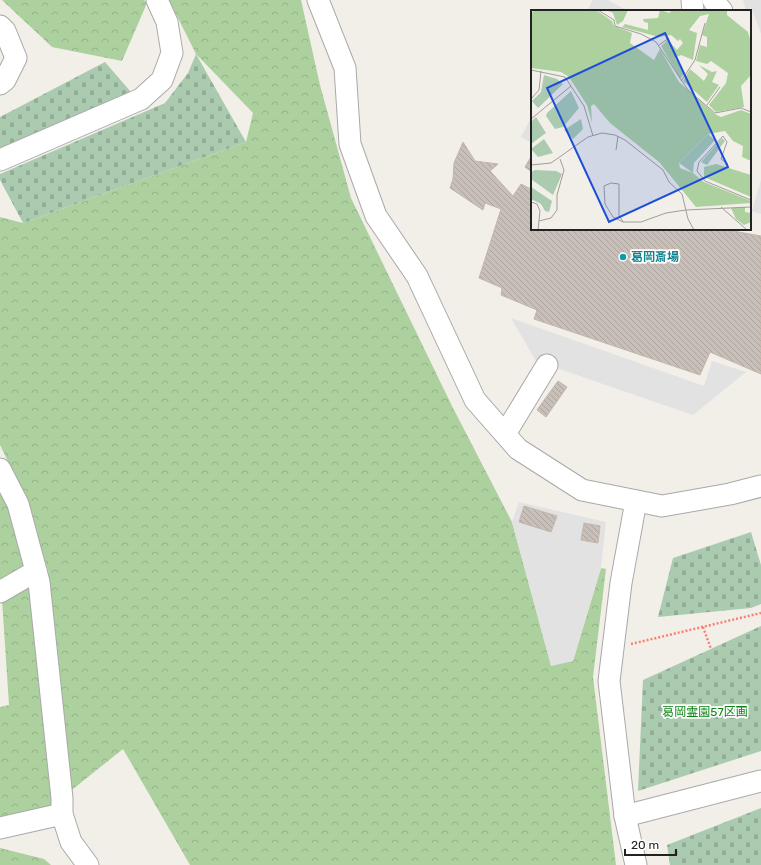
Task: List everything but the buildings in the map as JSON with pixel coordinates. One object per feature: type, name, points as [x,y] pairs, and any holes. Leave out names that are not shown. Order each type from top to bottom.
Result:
[{"type":"street","points":[[0,160],[141,99],[162,80],[172,54],[167,22],[157,0]]},
{"type":"street","points":[[318,0],[346,68],[350,144],[376,216],[417,276],[475,400],[518,449],[582,490],[662,506],[730,494],[761,486]]},
{"type":"street","points":[[692,0],[693,10]]},
{"type":"street","points":[[713,0],[721,10]]},
{"type":"street","points":[[0,26],[5,31],[16,58],[4,80],[0,84]]},
{"type":"street","points":[[505,434],[547,365]]},
{"type":"street","points":[[0,469],[18,504],[40,582],[62,798],[62,814],[71,842],[88,865]]},
{"type":"street","points":[[636,501],[621,583],[609,681],[625,816],[636,865]]},
{"type":"street","points":[[0,592],[36,570]]},
{"type":"street","points":[[625,816],[761,781]]},
{"type":"street","points":[[0,828],[62,814]]},
{"type":"path","points":[[613,649],[761,613]]},
{"type":"path","points":[[703,627],[711,648]]},
{"type":"green space","points":[[2,0],[144,0],[147,3],[122,61],[52,47]]},
{"type":"green space","points":[[169,0],[301,0],[320,85],[351,198],[453,408],[512,522],[551,665],[573,661],[601,568],[606,569],[593,677],[616,865],[190,865],[123,749],[68,793],[48,570],[25,497],[0,445],[0,217],[23,223],[246,142],[253,113],[196,54]]},
{"type":"green space","points":[[196,54],[246,142],[23,223],[0,180],[0,174],[165,103],[188,73]]},
{"type":"green space","points":[[105,62],[131,92],[0,149],[0,117]]},
{"type":"green space","points":[[0,489],[12,510],[24,566],[0,581]]},
{"type":"green space","points":[[751,532],[761,565],[761,604],[751,608],[658,617],[673,558]]},
{"type":"green space","points":[[32,585],[55,807],[0,820],[0,707],[9,705],[2,600]]},
{"type":"green space","name":"葛岡霊園57区画","points":[[761,626],[761,751],[638,791],[643,680]]},
{"type":"green space","points":[[761,808],[761,865],[670,865],[667,845]]},
{"type":"green space","points":[[0,848],[44,859],[51,865],[0,865]]},
{"type":"shaded area","points":[[593,0],[608,0],[626,10],[588,10]]},
{"type":"shaded area","points":[[743,0],[761,0],[761,34],[753,12],[751,10],[746,10]]},
{"type":"shaded area","points":[[531,118],[531,142],[521,137]]},
{"type":"shaded area","points":[[761,180],[761,214],[752,211]]},
{"type":"shaded area","points":[[511,318],[704,386],[712,361],[746,372],[693,415],[536,361]]},
{"type":"shaded area","points":[[519,502],[606,522],[601,568],[573,661],[551,666],[512,522]]},
{"type":"place","name":"葛岡斎場","points":[[623,257]]}]
